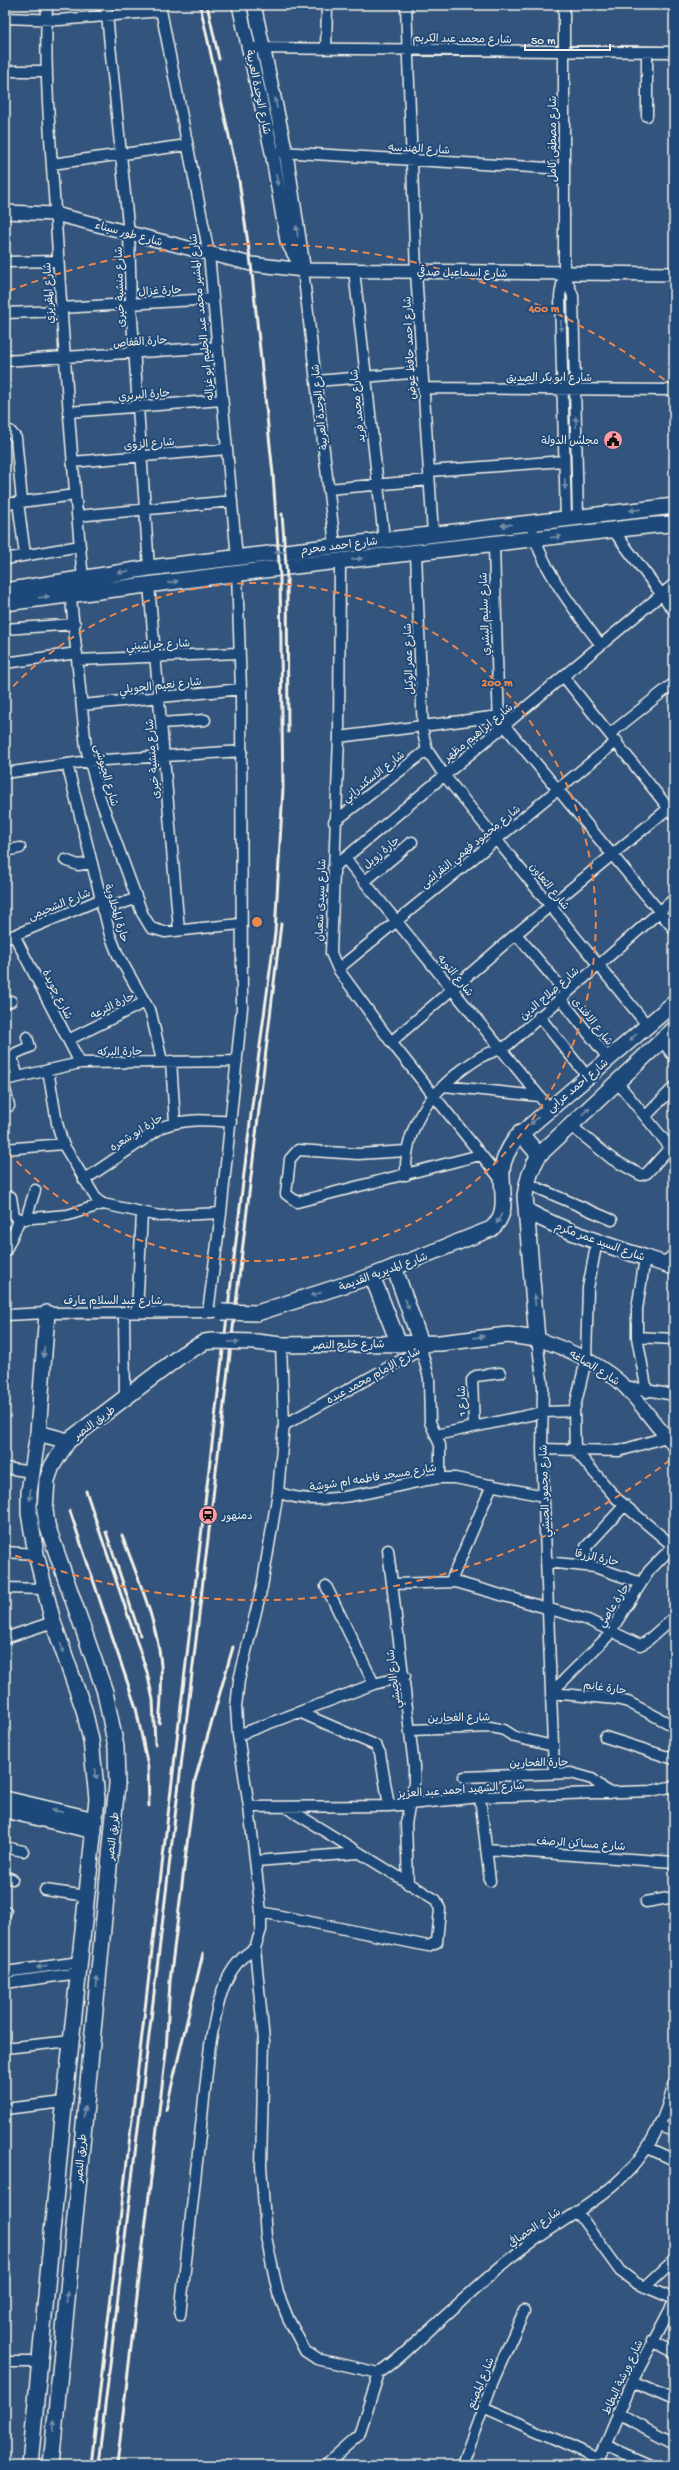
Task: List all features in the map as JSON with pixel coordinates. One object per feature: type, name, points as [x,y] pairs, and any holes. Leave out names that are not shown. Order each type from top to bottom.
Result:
[{"type":"main road","name":"شارع احمد محرم","points":[[5,603],[74,584],[149,568],[384,539],[674,506]]},
{"type":"main road","name":"شارع احمد محرم","points":[[5,592],[74,584],[149,585],[340,561],[674,524]]},
{"type":"main road","name":"شارع احمد عرابى","points":[[502,1181],[505,1158],[520,1134],[674,1003]]},
{"type":"main road","points":[[527,1211],[526,1183],[539,1155],[674,1029]]},
{"type":"main road","points":[[520,1134],[539,1155]]},
{"type":"main road","name":"شارع المديريه القديمة","points":[[215,1312],[257,1313],[372,1276],[495,1226],[500,1219],[503,1209],[502,1181]]},
{"type":"main road","name":"شارع السيد عمر مكرم","points":[[527,1211],[549,1222],[597,1241],[645,1258],[670,1262]]},
{"type":"main road","name":"شارع محمود الحبشي","points":[[527,1211],[537,1339]]},
{"type":"main road","points":[[394,1267],[421,1345]]},
{"type":"main road","points":[[372,1276],[399,1344]]},
{"type":"main road","name":"طريق النصر","points":[[30,2465],[38,2362],[64,2102],[95,1826],[97,1792],[92,1740],[84,1710],[53,1622],[36,1554],[29,1513],[32,1472],[38,1433],[47,1313]]},
{"type":"main road","name":"شارع خليج النصر","points":[[256,1342],[281,1345],[421,1345],[494,1336],[537,1339]]},
{"type":"main road","name":"طريق النصر","points":[[51,2465],[117,1784],[114,1736],[107,1704],[47,1525],[45,1510],[47,1480],[58,1452],[68,1440],[125,1399],[183,1354],[205,1342],[256,1342]]},
{"type":"main road","points":[[38,1433],[68,1440]]},
{"type":"main road","points":[[84,1710],[99,1711],[107,1704]]},
{"type":"main road","points":[[92,1740],[104,1734],[114,1736]]},
{"type":"main road","points":[[5,1799],[95,1826]]},
{"type":"main road","points":[[5,1810],[95,1826]]},
{"type":"street","name":"شارع المقريزي","points":[[47,5],[45,20],[55,214],[68,412],[80,546],[74,584]]},
{"type":"street","name":"شارع منشية خيرى","points":[[106,5],[128,234],[134,353],[149,568]]},
{"type":"street","name":"شارع الوحدة العربية","points":[[239,5],[250,48],[272,152],[287,241],[303,270]]},
{"type":"street","name":"شارع الوحدة العربية","points":[[254,5],[286,153],[303,270],[334,545]]},
{"type":"street","points":[[326,49],[327,5]]},
{"type":"street","name":"شارع احمد حافظ عوض","points":[[406,5],[416,272],[433,534]]},
{"type":"street","name":"شارع مصطفى كامل","points":[[564,5],[564,274],[560,292],[564,461],[572,517]]},
{"type":"street","points":[[5,18],[45,20],[107,16],[160,8]]},
{"type":"street","name":"شارع المشير محمد عبد الحليم ابو غزاله","points":[[160,8],[209,254],[237,558]]},
{"type":"street","name":"شارع محمد عبد الكريم","points":[[250,48],[674,52]]},
{"type":"street","points":[[647,52],[647,116]]},
{"type":"street","points":[[5,71],[47,72]]},
{"type":"street","points":[[52,164],[187,145]]},
{"type":"street","name":"شارع الهندسه","points":[[272,152],[564,169]]},
{"type":"street","name":"شارع طور سيناء","points":[[5,212],[55,214],[128,234],[251,264]]},
{"type":"street","points":[[5,262],[58,261]]},
{"type":"street","name":"شارع اسماعيل صدقي","points":[[251,264],[303,270],[674,274]]},
{"type":"street","name":"شارع محمد فريد","points":[[354,270],[384,539]]},
{"type":"street","name":"شارع مصطفى كامل","points":[[564,274],[573,296],[575,389],[572,517]]},
{"type":"street","name":"حارة غزال","points":[[5,313],[212,299]]},
{"type":"street","name":"حارة القفاص","points":[[5,361],[217,348]]},
{"type":"street","points":[[316,381],[422,372]]},
{"type":"street","name":"شارع ابو بكر الصديق","points":[[424,388],[674,390]]},
{"type":"street","name":"حارة البربري","points":[[68,412],[222,400]]},
{"type":"street","points":[[5,431],[10,431],[16,438],[25,555]]},
{"type":"street","name":"شارع الزوى","points":[[72,462],[227,449]]},
{"type":"street","points":[[328,489],[378,485],[429,476],[564,461]]},
{"type":"street","points":[[5,504],[75,495]]},
{"type":"street","points":[[77,516],[232,501]]},
{"type":"street","points":[[530,522],[534,539],[564,595],[601,645]]},
{"type":"street","points":[[613,530],[672,606]]},
{"type":"street","name":"شارع سليم البشري","points":[[494,545],[499,716],[502,729]]},
{"type":"street","points":[[5,559],[80,546]]},
{"type":"street","name":"شارع عمر الوكيل","points":[[416,553],[423,726],[427,750],[434,762]]},
{"type":"street","name":"شارع سيدى شعبان","points":[[340,561],[339,737],[334,822],[331,948],[338,969],[391,1042],[502,1181]]},
{"type":"street","points":[[215,1312],[221,1213],[242,1008],[243,958],[240,924],[242,751],[241,689],[238,652],[237,573]]},
{"type":"street","name":"شارع الجيوشى","points":[[74,584],[74,624],[89,761],[136,899],[151,928],[165,932],[179,930]]},
{"type":"street","name":"شارع ابراهيم مظهر","points":[[333,868],[444,775],[502,729],[674,584]]},
{"type":"street","name":"شارع منشية خيرى","points":[[149,585],[179,930]]},
{"type":"street","points":[[5,629],[74,624]]},
{"type":"street","name":"شارع جراشيني","points":[[5,663],[78,657],[156,656],[238,652]]},
{"type":"street","points":[[391,1042],[516,934],[612,855],[671,811],[564,677]]},
{"type":"street","name":"شارع محمود فهمي النقراشى","points":[[338,969],[557,790],[674,684]]},
{"type":"street","name":"شارع نعيم الجويلي","points":[[82,705],[241,689]]},
{"type":"street","points":[[339,737],[499,716]]},
{"type":"street","points":[[161,723],[205,720]]},
{"type":"street","points":[[502,729],[557,790],[674,929]]},
{"type":"street","name":"شارع الاسكندراني","points":[[334,822],[427,750]]},
{"type":"street","points":[[5,773],[89,761],[242,751]]},
{"type":"street","name":"شارع التعاون","points":[[434,762],[647,1025]]},
{"type":"street","name":"حارة المحلاوية","points":[[68,764],[101,905],[118,955],[145,1002],[166,1061],[175,1122]]},
{"type":"street","name":"حارة زويل","points":[[364,882],[412,842]]},
{"type":"street","points":[[5,851],[20,848]]},
{"type":"street","name":"شارع التوبه","points":[[345,858],[549,1108]]},
{"type":"street","points":[[66,860],[78,865],[91,863]]},
{"type":"street","name":"شارع الشحيمى","points":[[9,937],[101,905],[136,899]]},
{"type":"street","name":"شارع صلاح الدين","points":[[406,1151],[419,1116],[433,1095],[478,1058],[501,1049],[674,899]]},
{"type":"street","points":[[179,930],[240,924]]},
{"type":"street","name":"شارع الافندى","points":[[516,934],[608,1058]]},
{"type":"street","name":"شارع جويدة","points":[[9,937],[80,1063]]},
{"type":"street","name":"حارة الترعه","points":[[68,1040],[145,1002]]},
{"type":"street","points":[[540,1016],[587,1076]]},
{"type":"street","points":[[18,1077],[12,1058],[16,1053],[30,1047],[27,1038]]},
{"type":"street","points":[[662,1040],[674,1057]]},
{"type":"street","name":"حارة البركه","points":[[5,1080],[80,1063],[237,1061]]},
{"type":"street","points":[[48,1070],[57,1123],[64,1144],[94,1197],[103,1204],[142,1213],[169,1216],[221,1213]]},
{"type":"street","points":[[570,1125],[612,1158],[641,1175],[647,1173],[672,1145],[617,1082]]},
{"type":"street","points":[[444,1086],[539,1096]]},
{"type":"street","points":[[646,1116],[674,1087]]},
{"type":"street","points":[[5,1089],[9,1106]]},
{"type":"street","name":"حارة ابو شعره","points":[[84,1180],[162,1127],[175,1122],[198,1120],[231,1122]]},
{"type":"street","points":[[5,1148],[64,1144]]},
{"type":"street","points":[[406,1175],[406,1151],[358,1154],[298,1150],[294,1152],[290,1159],[286,1194],[297,1202],[406,1175],[480,1155]]},
{"type":"street","points":[[526,1183],[612,1220]]},
{"type":"street","points":[[5,1252],[23,1219],[35,1190]]},
{"type":"street","points":[[11,1197],[14,1216],[23,1219],[68,1215],[103,1204]]},
{"type":"street","points":[[137,1312],[142,1213]]},
{"type":"street","points":[[597,1241],[588,1288],[586,1360],[574,1411],[575,1450],[587,1467],[625,1505],[674,1546]]},
{"type":"street","points":[[645,1258],[637,1310],[637,1337],[647,1392]]},
{"type":"street","points":[[124,1312],[125,1399]]},
{"type":"street","name":"شارع عبد السلام عارف","points":[[5,1316],[47,1313],[215,1312]]},
{"type":"street","points":[[637,1337],[674,1338]]},
{"type":"street","name":"شارع الصاغه","points":[[537,1339],[563,1347],[586,1360],[624,1386],[670,1441]]},
{"type":"street","name":"شارع محمود الحبشي","points":[[537,1339],[541,1364],[544,1412],[542,1449],[554,1772]]},
{"type":"street","points":[[281,1345],[284,1425],[278,1492],[262,1587],[239,1680],[236,1707],[238,1735],[250,1807],[261,1912],[261,1930],[255,1948],[264,2034],[262,2190],[266,2237],[278,2293],[288,2318],[305,2351],[317,2358],[380,2374],[359,2435],[325,2465]]},
{"type":"street","points":[[421,1345],[429,1378],[430,1422],[440,1445],[440,1478]]},
{"type":"street","name":"شارع الإمام محمد عبده","points":[[284,1425],[421,1345]]},
{"type":"street","name":"شارع 1","points":[[474,1426],[472,1380],[476,1376],[500,1373]]},
{"type":"street","points":[[624,1386],[647,1392],[674,1395]]},
{"type":"street","points":[[436,1435],[544,1412],[574,1411]]},
{"type":"street","points":[[542,1449],[619,1451],[670,1441]]},
{"type":"street","points":[[5,1468],[32,1472]]},
{"type":"street","name":"شارع مسجد فاطمه ام شوشة","points":[[278,1492],[295,1499],[322,1500],[440,1478],[492,1485],[544,1496]]},
{"type":"street","points":[[451,1581],[492,1485]]},
{"type":"street","points":[[588,1566],[586,1547],[625,1505]]},
{"type":"street","name":"حارة عاصي","points":[[552,1693],[611,1631],[656,1562],[674,1546]]},
{"type":"street","name":"شارع الحبشي","points":[[388,1550],[411,1730],[414,1783],[406,1823],[408,1884]]},
{"type":"street","points":[[5,1552],[36,1554]]},
{"type":"street","name":"حارة الزرقا","points":[[546,1562],[588,1566],[611,1571],[641,1583]]},
{"type":"street","points":[[392,1584],[451,1581],[548,1607],[588,1620],[637,1644],[646,1642],[674,1617]]},
{"type":"street","points":[[326,1586],[374,1684]]},
{"type":"street","points":[[5,1588],[44,1589]]},
{"type":"street","points":[[5,1638],[53,1622]]},
{"type":"street","points":[[238,1735],[374,1684],[405,1676]]},
{"type":"street","name":"حارة غانم","points":[[552,1693],[628,1702],[674,1726]]},
{"type":"street","points":[[299,1712],[375,1745],[380,1753],[388,1806]]},
{"type":"street","name":"شارع الفحارين","points":[[411,1730],[491,1727],[504,1730],[515,1737],[553,1746]]},
{"type":"street","points":[[605,1737],[674,1759]]},
{"type":"street","name":"حارة الفحارين","points":[[464,1776],[554,1772],[582,1775],[592,1779],[609,1793]]},
{"type":"street","name":"شارع الشهيد احمد عبد العزيز","points":[[250,1807],[287,1808],[409,1805],[480,1797],[651,1791],[674,1786]]},
{"type":"street","points":[[480,1797],[490,1881]]},
{"type":"street","points":[[261,1912],[433,1946],[437,1942],[439,1904],[287,1808]]},
{"type":"street","points":[[5,1847],[23,1851]]},
{"type":"street","name":"شارع مساكن الرصف","points":[[486,1849],[674,1862]]},
{"type":"street","points":[[256,1861],[358,1853]]},
{"type":"street","points":[[45,1890],[87,1896]]},
{"type":"street","points":[[646,1902],[674,1897]]},
{"type":"street","points":[[180,2316],[210,2045],[218,2002],[232,1971],[246,1953],[255,1948]]},
{"type":"street","points":[[5,1972],[79,1968]]},
{"type":"street","points":[[5,1983],[79,1968]]},
{"type":"street","points":[[5,2048],[71,2041]]},
{"type":"street","name":"شارع الحصافي","points":[[380,2374],[517,2252],[578,2212],[618,2183],[648,2148],[660,2126],[674,2083]]},
{"type":"street","points":[[5,2109],[64,2102]]},
{"type":"street","points":[[660,2126],[674,2131]]},
{"type":"street","points":[[648,2148],[674,2160]]},
{"type":"street","points":[[578,2212],[614,2263],[628,2277],[645,2287],[674,2300]]},
{"type":"street","points":[[645,2287],[674,2260]]},
{"type":"street","name":"شارع ورشة البطاط","points":[[598,2462],[617,2413],[674,2300]]},
{"type":"street","name":"شارع المصنع","points":[[463,2465],[483,2407],[524,2311]]},
{"type":"street","points":[[652,2341],[674,2352]]},
{"type":"street","points":[[5,2362],[38,2362]]},
{"type":"street","points":[[632,2382],[674,2400]]},
{"type":"street","points":[[483,2407],[598,2462]]},
{"type":"street","points":[[617,2413],[674,2443]]},
{"type":"street","points":[[604,2445],[652,2465]]},
{"type":"railway","points":[[91,2465],[252,1106],[275,933],[283,788],[280,577],[273,474],[251,264],[239,181],[200,5]]},
{"type":"railway","points":[[207,5],[219,59]]},
{"type":"railway","points":[[282,514],[287,578],[288,732]]},
{"type":"railway","points":[[98,2465],[281,924]]},
{"type":"railway","points":[[86,1491],[147,1672],[153,1700],[155,1744]]},
{"type":"railway","points":[[70,1511],[136,1708],[148,1767],[149,1806]]},
{"type":"railway","points":[[106,1532],[140,1635]]},
{"type":"railway","points":[[122,1535],[146,1599],[159,1648],[161,1665],[161,1701],[159,1723]]},
{"type":"railway","points":[[117,2465],[166,2052],[170,1981],[195,1780],[233,1647]]},
{"type":"railway","points":[[166,2110],[203,1953]]},
{"type":"place","name":"مجلس الدولة","points":[[613,440]]},
{"type":"place","name":"دمنهور","points":[[208,1515]]}]
